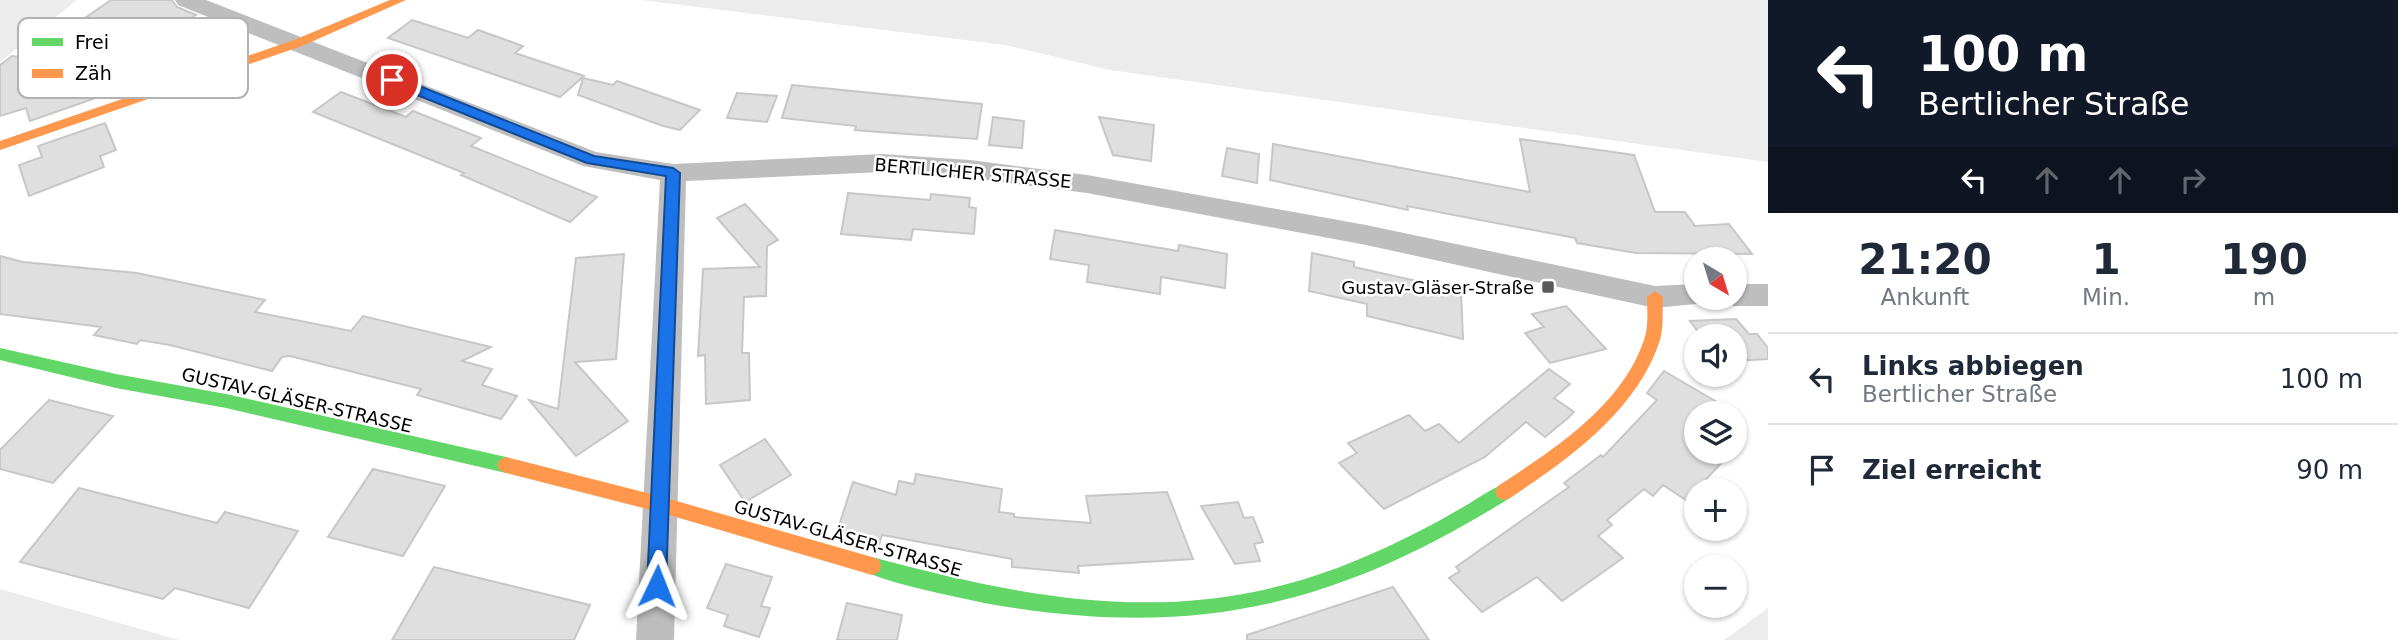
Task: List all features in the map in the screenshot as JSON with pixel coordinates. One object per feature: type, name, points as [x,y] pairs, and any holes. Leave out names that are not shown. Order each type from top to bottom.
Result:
[{"type":"street","name":"BERTLICHER STRASSE","points":[[186,0],[233,18]]},
{"type":"street","points":[[248,60],[298,43],[400,0]]},
{"type":"street","name":"BERTLICHER STRASSE","points":[[248,24],[592,160],[673,173],[882,163],[984,171],[1087,184],[1312,224],[1655,297],[1684,296]]},
{"type":"street","points":[[0,146],[139,98]]},
{"type":"street","points":[[655,640],[673,173]]},
{"type":"street","points":[[1747,295],[1768,295]]},
{"type":"street","name":"GUSTAV-GLÄSER-STRASSE","points":[[0,354],[115,381],[238,403],[659,505],[946,588],[1069,609],[1178,612],[1256,601],[1331,578],[1410,547],[1480,509],[1542,467],[1597,418],[1638,369],[1654,338],[1655,297]]},
{"type":"shaded area","points":[[0,0],[77,0],[55,18],[18,18],[18,48],[0,62]]},
{"type":"shaded area","points":[[641,0],[1768,0],[1768,162],[1110,70],[1005,45]]},
{"type":"shaded area","points":[[0,589],[179,640],[0,640]]},
{"type":"shaded area","points":[[1768,608],[1768,640],[1724,640]]},
{"type":"building","points":[[111,0],[172,0],[177,7],[196,15],[191,18],[85,18]]},
{"type":"building","points":[[412,20],[468,38],[478,30],[523,46],[515,53],[584,76],[560,97],[388,38]]},
{"type":"building","points":[[12,56],[18,57],[18,98],[96,98],[30,121],[26,108],[0,116],[0,65]]},
{"type":"building","points":[[583,78],[613,85],[617,81],[700,110],[680,130],[663,126],[578,95]]},
{"type":"building","points":[[792,85],[982,104],[977,139],[855,130],[856,126],[782,118]]},
{"type":"building","points":[[341,92],[406,117],[413,111],[481,138],[471,146],[597,197],[570,222],[461,175],[464,173],[313,112]]},
{"type":"building","points":[[737,93],[777,96],[767,122],[727,118]]},
{"type":"building","points":[[993,117],[1024,121],[1022,148],[989,145]]},
{"type":"building","points":[[1099,117],[1154,125],[1151,161],[1113,155]]},
{"type":"building","points":[[105,123],[116,150],[100,156],[104,167],[29,196],[19,165],[42,157],[38,146]]},
{"type":"building","points":[[1520,139],[1634,155],[1655,212],[1685,212],[1695,226],[1729,224],[1747,247],[1684,247],[1684,253],[1636,253],[1577,243],[1575,238],[1407,206],[1408,210],[1270,180],[1273,144],[1530,192]]},
{"type":"building","points":[[1227,148],[1259,154],[1257,183],[1222,176]]},
{"type":"building","points":[[848,193],[930,200],[931,194],[970,198],[969,207],[976,208],[974,234],[913,229],[911,240],[841,234]]},
{"type":"building","points":[[745,204],[778,240],[767,246],[766,296],[744,297],[742,353],[749,353],[750,400],[706,404],[705,355],[698,356],[703,269],[760,267],[717,218]]},
{"type":"building","points":[[1055,230],[1178,251],[1179,245],[1227,254],[1225,288],[1161,277],[1160,294],[1087,282],[1089,265],[1050,259]]},
{"type":"building","points":[[1312,253],[1354,262],[1354,267],[1461,291],[1463,339],[1367,316],[1367,304],[1309,291]]},
{"type":"building","points":[[624,254],[616,359],[575,362],[628,421],[576,456],[529,400],[558,409],[576,258]]},
{"type":"building","points":[[0,256],[23,262],[137,273],[265,300],[255,312],[351,331],[363,316],[491,347],[462,361],[492,369],[482,385],[517,396],[501,419],[417,395],[421,389],[290,356],[282,357],[272,371],[170,345],[140,340],[137,344],[94,335],[101,327],[0,314]]},
{"type":"building","points":[[1566,306],[1606,349],[1550,363],[1525,333],[1544,327],[1532,314]]},
{"type":"building","points":[[1736,319],[1740,324],[1692,324],[1690,321]]},
{"type":"building","points":[[1747,332],[1757,334],[1768,348],[1768,359],[1747,360]]},
{"type":"building","points":[[1549,369],[1570,384],[1554,398],[1574,412],[1545,437],[1526,422],[1485,457],[1384,509],[1339,463],[1357,453],[1348,443],[1409,415],[1425,431],[1439,424],[1459,443]]},
{"type":"building","points":[[1664,371],[1684,383],[1684,387],[1691,387],[1715,401],[1684,401],[1684,464],[1720,464],[1707,478],[1684,478],[1684,499],[1663,485],[1653,496],[1644,489],[1607,520],[1612,525],[1598,536],[1623,558],[1562,601],[1537,577],[1482,612],[1449,578],[1460,571],[1456,567],[1569,487],[1564,483],[1601,455],[1603,457],[1657,400],[1647,393]]},
{"type":"building","points":[[49,400],[113,416],[53,483],[0,469],[0,450]]},
{"type":"building","points":[[765,439],[791,475],[745,502],[720,465]]},
{"type":"building","points":[[373,469],[445,486],[403,556],[328,537]]},
{"type":"building","points":[[916,474],[1002,489],[999,512],[1014,514],[1014,517],[1091,523],[1086,496],[1167,492],[1193,559],[1078,566],[1079,573],[1012,567],[1012,559],[882,535],[879,545],[837,532],[853,482],[896,495],[899,481],[914,484]]},
{"type":"building","points":[[79,488],[217,523],[225,512],[298,531],[249,608],[175,588],[163,599],[20,562]]},
{"type":"building","points":[[1238,502],[1244,518],[1253,517],[1263,542],[1254,544],[1260,561],[1235,564],[1201,506]]},
{"type":"building","points":[[726,564],[772,577],[761,606],[770,608],[759,637],[724,626],[728,615],[707,608]]},
{"type":"building","points":[[434,567],[590,605],[574,640],[392,640]]},
{"type":"building","points":[[1393,587],[1429,640],[1247,640],[1247,635]]},
{"type":"building","points":[[847,603],[902,615],[897,640],[837,640]]},
{"type":"traffic: fast","points":[[0,354],[116,381],[226,401],[506,465]]},
{"type":"traffic: fast","points":[[872,566],[957,588],[1045,605],[1134,613],[1222,608],[1297,591],[1369,565],[1438,531],[1504,492]]},
{"type":"traffic: slow","points":[[248,60],[298,43],[400,0]]},
{"type":"traffic: slow","points":[[0,146],[139,98]]},
{"type":"traffic: slow","points":[[1504,492],[1570,445],[1610,408],[1627,387],[1642,364],[1652,340],[1655,297]]},
{"type":"traffic: slow","points":[[506,465],[659,504],[872,566]]},
{"type":"place","name":"Gustav-Gläser-Straße","points":[[1548,287]]},
{"type":"route","points":[[392,80],[592,160],[673,173],[657,586]]}]
